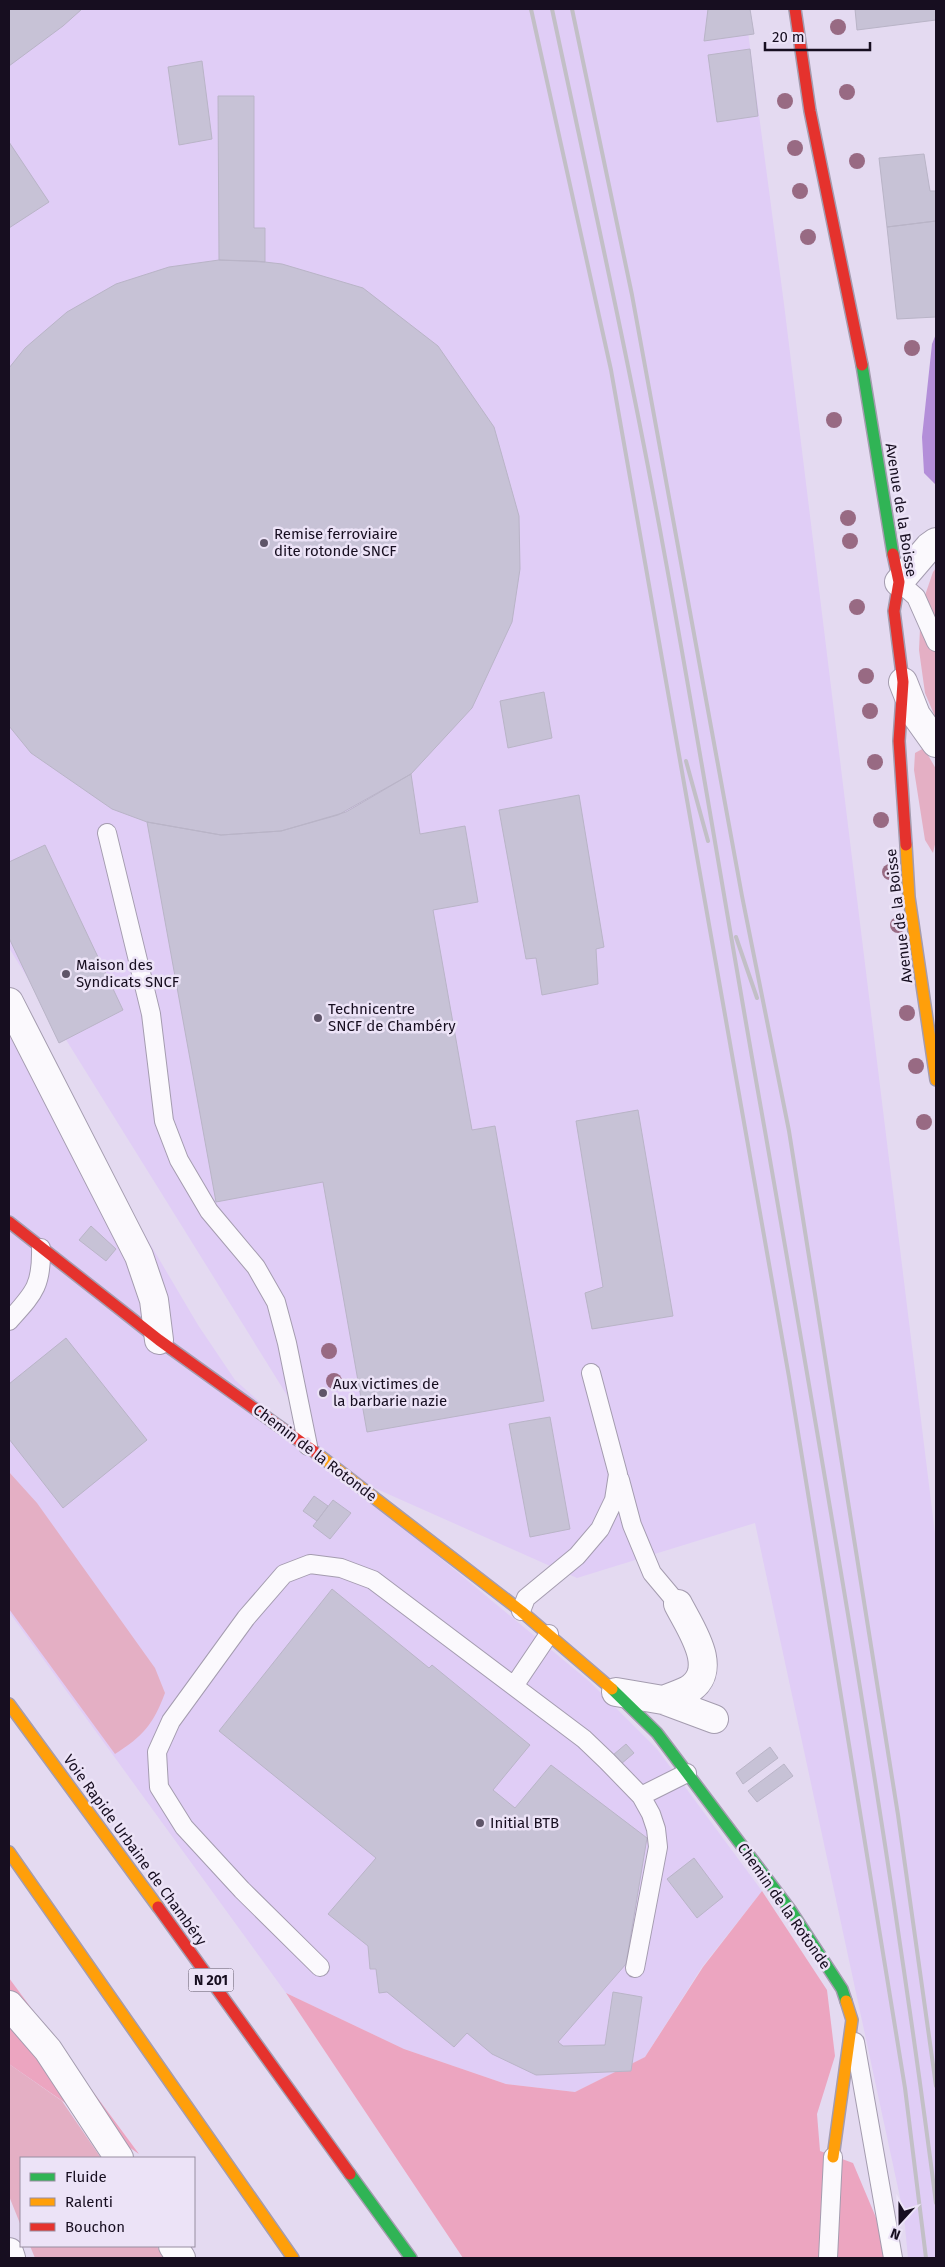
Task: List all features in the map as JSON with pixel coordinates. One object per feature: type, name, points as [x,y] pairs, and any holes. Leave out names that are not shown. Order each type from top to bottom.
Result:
[{"type":"main road","name":"Avenue de la Boisse","points":[[795,9],[810,112],[869,397],[888,532],[899,582],[894,611],[902,682],[899,741],[909,897],[936,1080]]},
{"type":"main road","name":"Chemin de la Rotonde","points":[[9,1222],[159,1340],[308,1446],[521,1611],[616,1692],[657,1733],[792,1911],[842,1989],[852,2020],[833,2157]]},
{"type":"main road","name":"Voie Rapide Urbaine de Chambéry","points":[[9,1704],[411,2258]]},
{"type":"main road","points":[[9,1852],[293,2258]]},
{"type":"street","points":[[899,582],[929,547],[936,542]]},
{"type":"street","points":[[902,682],[916,715],[936,743]]},
{"type":"street","points":[[9,1002],[140,1256],[154,1300],[159,1340]]},
{"type":"street","points":[[663,1700],[689,1689],[700,1676],[704,1658],[699,1644],[678,1604]]},
{"type":"street","points":[[616,1692],[663,1700],[714,1719]]},
{"type":"street","points":[[9,2005],[48,2050],[118,2157]]},
{"type":"street","points":[[174,2247],[181,2258]]},
{"type":"street","points":[[9,2252],[11,2258]]},
{"type":"lane","points":[[899,582],[916,597],[936,642]]},
{"type":"lane","points":[[107,833],[150,1014],[164,1121],[179,1160],[209,1211],[256,1267],[276,1302],[289,1353],[308,1446]]},
{"type":"lane","points":[[9,1321],[34,1293],[38,1282],[41,1248]]},
{"type":"lane","points":[[592,1373],[632,1525],[652,1573],[678,1604]]},
{"type":"lane","points":[[521,1611],[526,1598],[576,1556],[600,1529],[614,1500],[618,1474]]},
{"type":"lane","points":[[320,1967],[242,1890],[184,1827],[159,1788],[157,1752],[171,1721],[246,1618],[284,1574],[310,1564],[341,1568],[373,1580],[584,1739],[641,1796],[651,1814],[656,1829],[658,1847],[652,1888],[635,1968]]},
{"type":"lane","points":[[514,1686],[549,1634]]},
{"type":"lane","points":[[641,1796],[687,1773]]},
{"type":"lane","points":[[852,2020],[893,2258]]},
{"type":"lane","points":[[828,2258],[833,2157]]},
{"type":"shaded area","points":[[9,9],[745,9],[784,304],[936,1542],[936,2258],[908,2258],[904,2216],[755,1523],[577,1578],[334,1470],[590,1682],[657,1749],[762,1891],[702,1967],[645,2057],[575,2092],[506,2084],[404,2049],[286,1993],[9,1612],[9,1005],[198,1325],[235,1380],[331,1466],[9,948]]},
{"type":"shaded area","points":[[936,334],[936,493],[935,484],[924,473],[922,437],[932,344]]},
{"type":"shaded area","points":[[936,568],[936,719],[925,693],[919,650],[921,607]]},
{"type":"shaded area","points":[[924,748],[936,769],[936,840],[933,853],[925,840],[914,770],[915,753]]},
{"type":"shaded area","points":[[9,1472],[37,1503],[155,1668],[165,1693],[156,1714],[146,1729],[115,1754],[9,1609]]},
{"type":"shaded area","points":[[762,1891],[827,1990],[835,2056],[817,2114],[820,2151],[853,2163],[885,2239],[887,2258],[463,2258],[286,1993],[404,2049],[506,2084],[575,2092],[645,2057],[703,1967]]},
{"type":"shaded area","points":[[9,1978],[139,2154],[9,2064]]},
{"type":"shaded area","points":[[9,2064],[62,2101],[100,2157],[20,2157],[20,2224],[9,2196]]},
{"type":"shaded area","points":[[30,2247],[158,2247],[164,2258],[35,2258]]},
{"type":"building","points":[[9,9],[82,9],[63,26],[9,66]]},
{"type":"building","points":[[708,9],[750,9],[754,34],[704,41]]},
{"type":"building","points":[[855,9],[936,9],[936,20],[857,30]]},
{"type":"building","points":[[750,49],[758,116],[717,122],[708,55]]},
{"type":"building","points":[[202,61],[212,139],[179,145],[168,67]]},
{"type":"building","points":[[218,96],[254,96],[254,228],[265,228],[265,262],[219,260]]},
{"type":"building","points":[[9,142],[49,202],[9,228]]},
{"type":"building","points":[[924,154],[930,191],[936,191],[936,221],[887,227],[879,158]]},
{"type":"building","points":[[936,221],[936,317],[897,319],[887,227]]},
{"type":"building","name":"Remise ferroviaire dite rotonde SNCF","points":[[219,260],[282,264],[363,288],[438,346],[494,427],[519,516],[520,569],[512,622],[472,708],[411,774],[338,815],[281,831],[221,835],[147,822],[112,809],[31,753],[9,726],[9,368],[25,348],[67,312],[116,284],[169,267]]},
{"type":"building","points":[[544,692],[552,738],[508,748],[500,701]]},
{"type":"building","name":"Technicentre SNCF de Chambéry","points":[[411,774],[420,834],[465,826],[478,902],[433,910],[472,1130],[495,1126],[544,1401],[367,1432],[323,1182],[216,1202],[147,822],[221,835],[281,831],[346,812]]},
{"type":"building","points":[[579,795],[604,947],[596,949],[598,984],[542,995],[536,958],[526,959],[499,810]]},
{"type":"building","name":"Maison des Syndicats SNCF","points":[[45,845],[123,1010],[59,1043],[9,938],[9,862]]},
{"type":"building","points":[[638,1110],[673,1316],[592,1329],[585,1293],[603,1287],[576,1121]]},
{"type":"building","points":[[91,1226],[116,1249],[106,1261],[79,1240]]},
{"type":"building","points":[[66,1338],[147,1440],[63,1508],[9,1439],[9,1384]]},
{"type":"building","points":[[550,1417],[570,1529],[530,1537],[509,1424]]},
{"type":"building","points":[[314,1496],[328,1506],[317,1521],[303,1511]]},
{"type":"building","points":[[333,1500],[351,1513],[330,1539],[313,1526]]},
{"type":"building","name":"Initial BTB","points":[[332,1589],[429,1668],[432,1665],[530,1745],[493,1790],[515,1808],[551,1765],[647,1838],[626,1964],[558,2042],[563,2046],[605,2045],[613,1992],[642,1997],[631,2071],[536,2075],[492,2054],[467,2033],[454,2047],[387,1992],[379,1993],[376,1969],[370,1969],[368,1946],[328,1914],[376,1858],[219,1731]]},
{"type":"building","points":[[626,1744],[634,1753],[621,1764],[613,1755]]},
{"type":"building","points":[[770,1747],[778,1758],[743,1784],[736,1773]]},
{"type":"building","points":[[784,1764],[793,1776],[757,1802],[748,1791]]},
{"type":"building","points":[[694,1858],[723,1897],[697,1918],[667,1879]]},
{"type":"railway","points":[[531,9],[611,370],[789,1377],[905,2088],[926,2258]]},
{"type":"railway","points":[[552,9],[637,411],[689,692],[811,1398],[878,1800],[899,1934],[936,2203]]},
{"type":"railway","points":[[572,9],[632,295],[742,896],[789,1131],[898,1815],[936,2086]]},
{"type":"railway","points":[[686,761],[708,841]]},
{"type":"railway","points":[[736,937],[757,998]]},
{"type":"traffic: fast","points":[[862,365],[893,554]]},
{"type":"traffic: fast","points":[[612,1689],[657,1733],[791,1911],[842,1989],[846,2001]]},
{"type":"traffic: fast","points":[[350,2174],[411,2258]]},
{"type":"traffic: slow","points":[[906,845],[909,897],[936,1080]]},
{"type":"traffic: slow","points":[[319,1455],[521,1611],[612,1689]]},
{"type":"traffic: slow","points":[[9,1704],[158,1907]]},
{"type":"traffic: slow","points":[[9,1852],[293,2258]]},
{"type":"traffic: slow","points":[[833,2157],[852,2020],[846,2001]]},
{"type":"traffic: jam","points":[[795,9],[810,111],[862,365]]},
{"type":"traffic: jam","points":[[893,554],[899,582],[894,611],[903,682],[899,741],[906,845]]},
{"type":"traffic: jam","points":[[9,1222],[159,1340],[319,1455]]},
{"type":"traffic: jam","points":[[158,1907],[350,2174]]},
{"type":"place","name":"Remise ferroviaire dite rotonde SNCF","points":[[264,543]]},
{"type":"place","name":"Maison des Syndicats SNCF","points":[[66,974]]},
{"type":"place","name":"Technicentre SNCF de Chambéry","points":[[318,1018]]},
{"type":"place","name":"Aux victimes de la barbarie nazie","points":[[323,1393]]},
{"type":"place","name":"Initial BTB","points":[[480,1823]]}]
